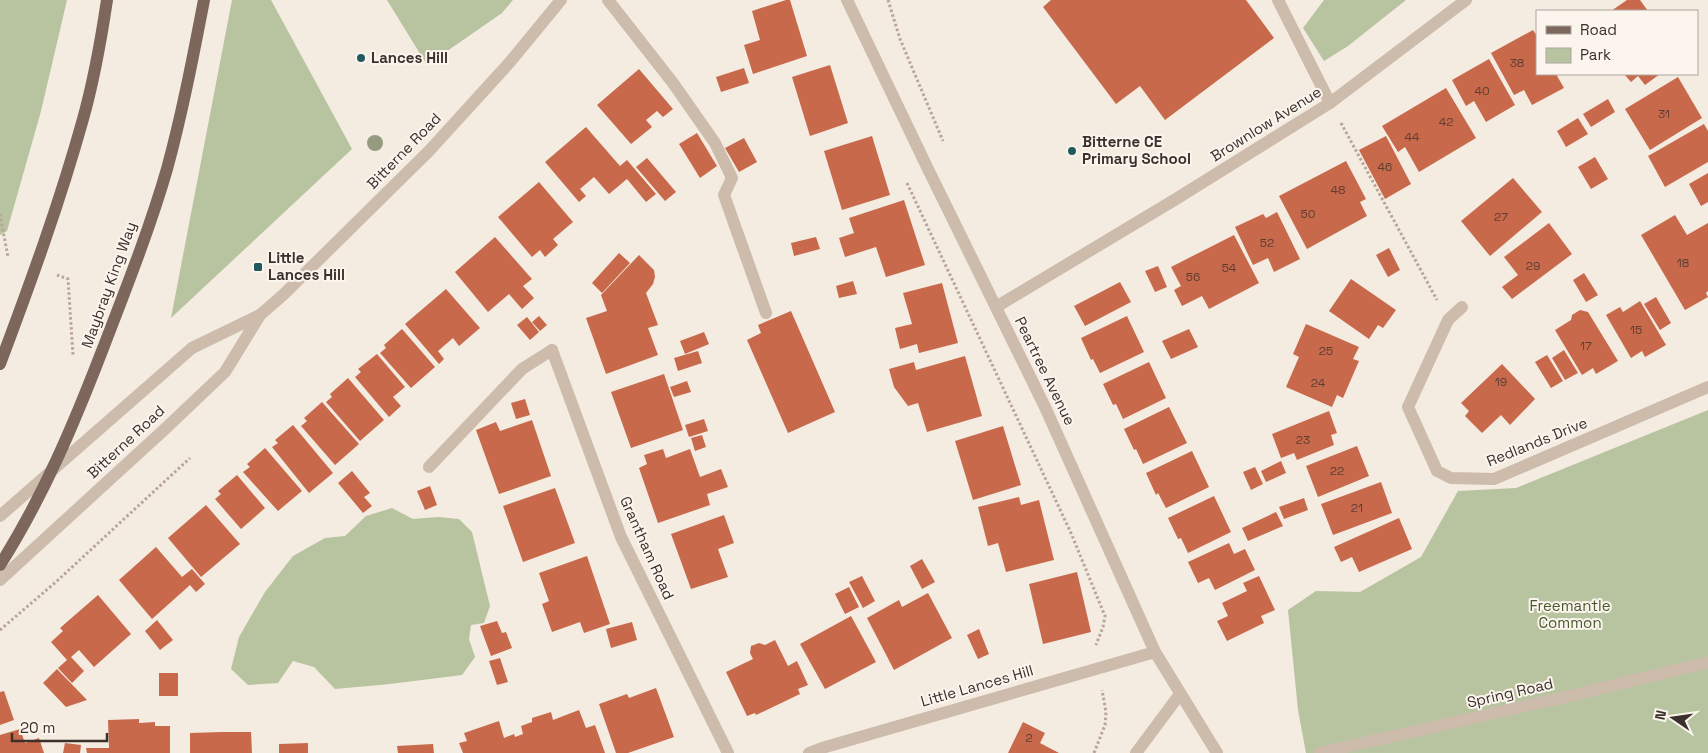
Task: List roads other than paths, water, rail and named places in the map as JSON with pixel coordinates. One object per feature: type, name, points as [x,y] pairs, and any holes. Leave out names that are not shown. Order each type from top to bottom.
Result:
[{"type":"main road","points":[[0,364],[28,291],[81,127],[108,0]]},
{"type":"main road","name":"Maybray King Way","points":[[0,565],[22,530],[55,467],[136,266],[166,170],[190,76],[204,0]]},
{"type":"street","name":"Bitterne Road","points":[[0,580],[225,372],[260,315],[429,151],[510,62],[561,0]]},
{"type":"street","points":[[608,0],[673,83],[715,143],[732,178],[724,195],[766,314]]},
{"type":"street","name":"Peartree Avenue","points":[[847,0],[1045,407],[1155,652],[1217,753]]},
{"type":"street","points":[[1278,0],[1330,103]]},
{"type":"street","name":"Brownlow Avenue","points":[[996,308],[1330,103],[1466,0]]},
{"type":"street","name":"Redlands Drive","points":[[1462,306],[1448,320],[1408,407],[1437,472],[1451,478],[1494,480],[1708,387]]},
{"type":"street","name":"Bitterne Road","points":[[0,516],[192,348],[260,315]]},
{"type":"street","name":"Grantham Road","points":[[429,467],[522,368],[552,350],[621,537],[728,753]]},
{"type":"street","name":"Little Lances Hill","points":[[809,753],[1155,652]]},
{"type":"street","name":"Spring Road","points":[[1319,753],[1574,695],[1708,662]]},
{"type":"street","points":[[1136,753],[1180,694]]},
{"type":"place","name":"Lances Hill","points":[[361,58]]},
{"type":"place","name":"Bitterne CE Primary School","points":[[1072,151]]},
{"type":"place","name":"Little Lances Hill","points":[[258,267]]},
{"type":"park label","name":"Freemantle Common","points":[[1570,614]]}]
